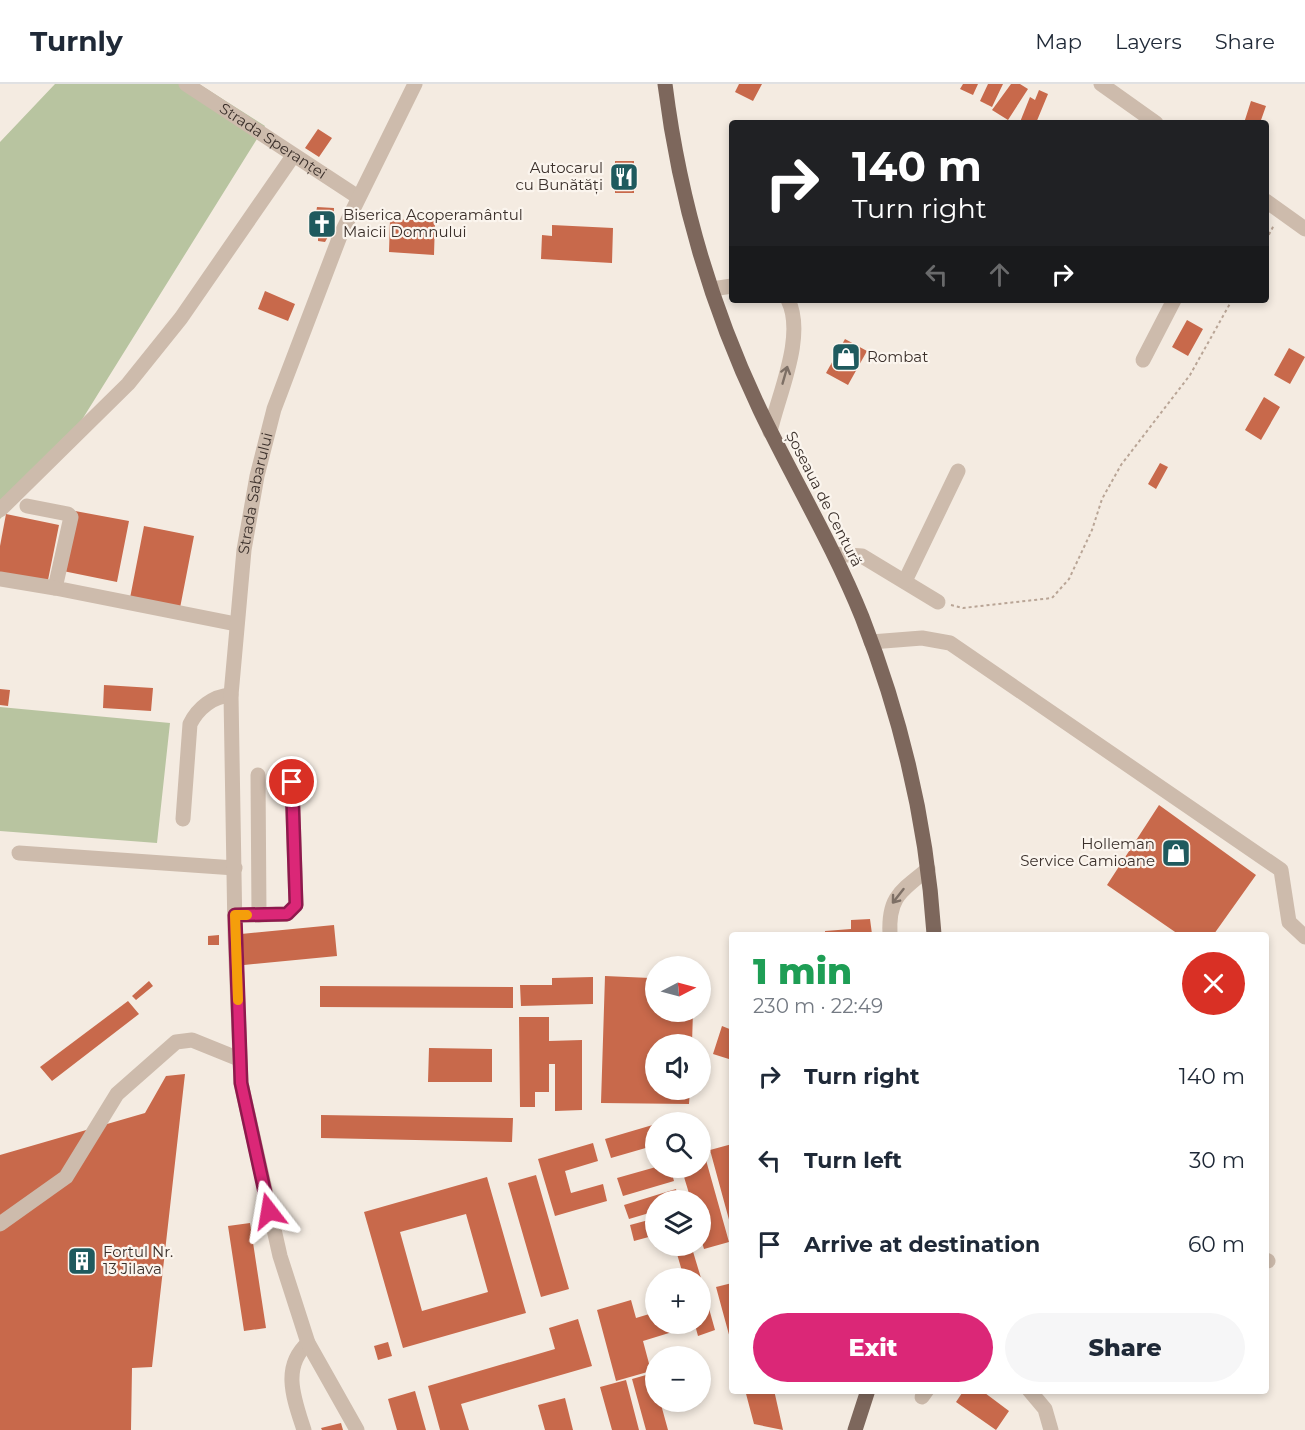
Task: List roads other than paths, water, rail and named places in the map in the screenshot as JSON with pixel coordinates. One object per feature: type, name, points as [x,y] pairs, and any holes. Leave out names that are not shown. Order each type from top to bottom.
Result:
[{"type":"main road","name":"Șoseaua de Centură","points":[[665,84],[681,178],[712,289],[740,366],[770,432],[834,554],[871,642],[903,742],[919,813],[928,869],[934,932]]},
{"type":"main road","points":[[855,1430],[867,1394]]},
{"type":"street","name":"Strada Speranței","points":[[186,84],[358,197]]},
{"type":"street","name":"Strada Sabarului","points":[[357,1430],[308,1343],[280,1256],[258,1166],[239,1059],[231,695],[236,624],[256,476],[274,409],[331,257],[358,197],[415,84]]},
{"type":"street","points":[[1101,84],[1152,120]]},
{"type":"street","points":[[0,510],[128,384],[181,318],[293,156]]},
{"type":"street","points":[[1269,203],[1305,229]]},
{"type":"street","points":[[712,289],[729,286]]},
{"type":"street","points":[[770,432],[792,345],[794,326],[789,303]]},
{"type":"street","points":[[1143,360],[1172,303]]},
{"type":"street","points":[[905,581],[958,471]]},
{"type":"street","points":[[27,506],[68,514],[71,517],[55,588]]},
{"type":"street","points":[[834,554],[862,556],[938,602]]},
{"type":"street","points":[[0,579],[236,624]]},
{"type":"street","points":[[871,642],[922,638],[950,643],[1047,708],[1281,870],[1289,922],[1305,937]]},
{"type":"street","points":[[183,819],[190,724],[194,717],[217,697],[231,695]]},
{"type":"street","points":[[258,775],[259,915]]},
{"type":"street","points":[[235,915],[287,914],[296,905],[292,782]]},
{"type":"street","points":[[19,853],[235,868]]},
{"type":"street","points":[[890,932],[889,918],[896,895],[928,869]]},
{"type":"street","points":[[0,1224],[66,1177],[117,1094],[176,1042],[192,1040],[239,1059]]},
{"type":"street","points":[[303,1430],[291,1376],[295,1354],[308,1343]]},
{"type":"street","points":[[1032,1394],[1045,1409],[1051,1430]]},
{"type":"place","name":"Autocarul cu Bunătăți","points":[[624,177]]},
{"type":"place","name":"Biserica Acoperamântul Maicii Domnului","points":[[322,224]]},
{"type":"place","name":"Rombat","points":[[846,357]]},
{"type":"place","name":"Holleman Service Camioane","points":[[1176,853]]},
{"type":"place","name":"Fortul Nr. 13 Jilava","points":[[82,1261]]}]
